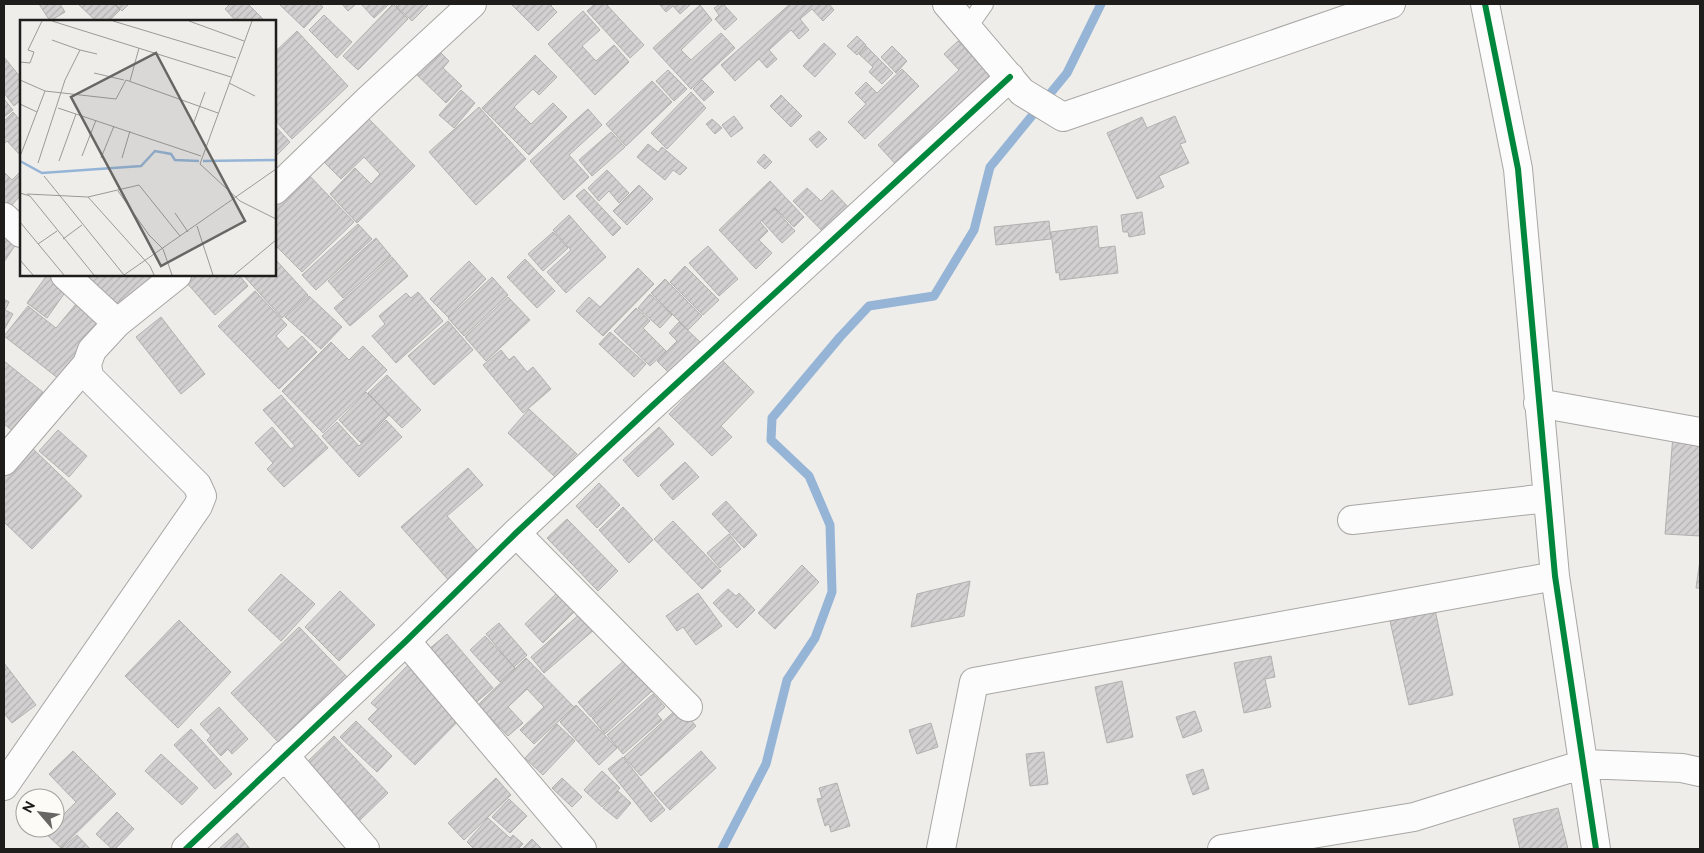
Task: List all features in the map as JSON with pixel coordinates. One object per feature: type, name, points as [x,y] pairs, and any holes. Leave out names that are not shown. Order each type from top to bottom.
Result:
[{"type":"street","points":[[276,189],[368,100],[472,4]]},
{"type":"street","points":[[947,4],[1016,84],[1063,117],[1390,4]]},
{"type":"street","points":[[1485,4],[1518,170],[1555,576],[1596,849]]},
{"type":"street","points":[[186,849],[406,641],[516,533],[665,394],[1016,84]]},
{"type":"street","points":[[4,217],[20,233]]},
{"type":"street","points":[[67,276],[117,323]]},
{"type":"street","points":[[4,461],[87,364],[92,350],[117,323],[176,276]]},
{"type":"street","points":[[4,786],[198,506],[202,496],[197,485],[90,377],[87,364]]},
{"type":"street","points":[[1538,403],[1700,432]]},
{"type":"street","points":[[1352,520],[1548,498]]},
{"type":"street","points":[[516,533],[688,707]]},
{"type":"street","points":[[941,849],[974,682],[1555,576]]},
{"type":"street","points":[[406,641],[582,849]]},
{"type":"street","points":[[284,755],[365,849]]},
{"type":"street","points":[[1222,849],[1414,817],[1584,764],[1682,768],[1700,772]]},
{"type":"lane","points":[[967,28],[984,4]]},
{"type":"building","points":[[39,4],[60,4],[65,12],[49,20]]},
{"type":"building","points":[[78,4],[114,4],[120,10],[110,20],[95,20]]},
{"type":"building","points":[[115,4],[129,4],[122,11]]},
{"type":"building","points":[[230,4],[248,4],[264,20],[235,20],[225,9]]},
{"type":"building","points":[[279,4],[319,4],[323,7],[304,28]]},
{"type":"building","points":[[342,4],[356,4],[348,11]]},
{"type":"building","points":[[361,4],[389,4],[374,18]]},
{"type":"building","points":[[393,4],[408,19],[358,70],[343,56]]},
{"type":"building","points":[[398,4],[429,4],[412,21],[396,6]]},
{"type":"building","points":[[511,4],[553,4],[551,6],[557,12],[538,31]]},
{"type":"building","points":[[595,4],[606,4],[644,45],[630,58],[587,11]]},
{"type":"building","points":[[691,4],[680,14],[673,6],[666,12],[660,5]]},
{"type":"building","points":[[723,4],[737,19],[725,30],[715,19],[719,15],[714,8]]},
{"type":"building","points":[[790,4],[829,4],[834,10],[823,21],[812,9],[800,19],[809,30],[799,39],[791,30],[769,50],[777,59],[767,68],[759,59],[735,81],[721,65]]},
{"type":"building","points":[[700,5],[712,20],[681,50],[691,60],[721,33],[735,48],[691,89],[653,48]]},
{"type":"building","points":[[583,11],[600,30],[582,46],[596,61],[614,45],[629,62],[595,95],[548,44]]},
{"type":"building","points":[[324,15],[352,42],[337,58],[309,30]]},
{"type":"building","points":[[297,31],[348,86],[292,139],[276,121],[276,51]]},
{"type":"building","points":[[857,36],[866,45],[857,55],[847,46]]},
{"type":"building","points":[[958,41],[995,81],[900,169],[878,145],[959,70],[944,54]]},
{"type":"building","points":[[824,43],[836,54],[815,77],[803,66]]},
{"type":"building","points":[[866,46],[893,73],[882,84],[869,72],[873,67],[859,54]]},
{"type":"building","points":[[892,46],[907,61],[896,73],[881,57]]},
{"type":"building","points":[[436,48],[449,61],[443,68],[462,86],[446,103],[413,71]]},
{"type":"building","points":[[535,55],[557,77],[539,95],[533,89],[514,107],[531,124],[553,103],[567,117],[529,155],[482,108]]},
{"type":"building","points":[[4,57],[20,77],[20,101],[14,106],[4,93]]},
{"type":"building","points":[[902,69],[919,86],[865,139],[848,122],[866,104],[855,93],[866,82],[877,93]]},
{"type":"building","points":[[668,70],[687,89],[674,101],[656,81]]},
{"type":"building","points":[[702,80],[714,92],[704,101],[693,89]]},
{"type":"building","points":[[652,81],[672,102],[626,146],[606,124]]},
{"type":"building","points":[[461,90],[475,103],[454,128],[439,115]]},
{"type":"building","points":[[691,92],[706,108],[667,149],[651,133]]},
{"type":"building","points":[[781,95],[802,116],[791,127],[770,106]]},
{"type":"building","points":[[4,99],[13,110],[4,117]]},
{"type":"building","points":[[479,107],[526,159],[476,205],[429,152]]},
{"type":"building","points":[[588,109],[602,125],[569,155],[589,177],[564,200],[530,161]]},
{"type":"building","points":[[13,112],[20,120],[20,155],[7,141],[4,144],[4,121]]},
{"type":"building","points":[[366,116],[415,166],[357,223],[330,194],[355,168],[371,184],[380,174],[364,157],[341,179],[322,160]]},
{"type":"building","points":[[734,116],[743,128],[731,137],[722,125]]},
{"type":"building","points":[[1175,116],[1186,142],[1180,144],[1189,163],[1159,176],[1164,187],[1137,199],[1107,133],[1142,117],[1147,128]]},
{"type":"building","points":[[712,119],[722,128],[715,134],[706,124]]},
{"type":"building","points":[[276,127],[290,142],[276,156]]},
{"type":"building","points":[[819,131],[827,139],[817,148],[809,139]]},
{"type":"building","points":[[611,132],[625,147],[592,176],[579,160]]},
{"type":"building","points":[[648,144],[658,152],[662,147],[687,168],[680,175],[673,170],[665,180],[637,157]]},
{"type":"building","points":[[764,154],[772,162],[765,169],[757,162]]},
{"type":"building","points":[[303,169],[354,222],[302,272],[276,246],[276,195]]},
{"type":"building","points":[[607,170],[629,193],[619,203],[609,191],[599,201],[588,188]]},
{"type":"building","points":[[4,172],[12,180],[20,172],[20,196],[7,210],[4,207]]},
{"type":"building","points":[[770,181],[804,217],[794,227],[775,208],[760,222],[768,231],[759,240],[772,253],[756,269],[719,230]]},
{"type":"building","points":[[639,185],[653,199],[627,225],[613,211]]},
{"type":"building","points":[[807,188],[821,201],[832,190],[854,213],[829,238],[793,201]]},
{"type":"building","points":[[584,189],[621,228],[613,236],[576,196]]},
{"type":"building","points":[[775,209],[795,231],[782,243],[762,221]]},
{"type":"building","points":[[1142,212],[1145,234],[1129,237],[1128,232],[1123,232],[1121,215]]},
{"type":"building","points":[[569,215],[606,257],[566,293],[547,272],[571,250],[553,230]]},
{"type":"building","points":[[1049,221],[1051,239],[996,245],[994,227]]},
{"type":"building","points":[[358,224],[372,239],[316,290],[302,275]]},
{"type":"building","points":[[1097,226],[1099,248],[1115,246],[1118,273],[1060,280],[1059,272],[1056,273],[1051,232]]},
{"type":"building","points":[[553,232],[568,248],[543,271],[528,254]]},
{"type":"building","points":[[4,235],[18,241],[4,262]]},
{"type":"building","points":[[376,238],[391,256],[343,298],[328,281]]},
{"type":"building","points":[[708,246],[738,279],[719,296],[689,263]]},
{"type":"building","points":[[392,257],[408,276],[350,326],[334,308]]},
{"type":"building","points":[[525,259],[555,291],[537,308],[507,277]]},
{"type":"building","points":[[276,260],[308,295],[282,318],[244,276],[276,276]]},
{"type":"building","points":[[469,261],[486,279],[448,317],[430,299]]},
{"type":"building","points":[[685,266],[719,300],[703,315],[670,282]]},
{"type":"building","points":[[638,268],[654,284],[603,336],[576,311],[589,297],[600,307]]},
{"type":"building","points":[[46,276],[59,276],[71,284],[47,318],[27,303]]},
{"type":"building","points":[[73,276],[157,276],[117,318]]},
{"type":"building","points":[[193,276],[240,276],[248,286],[215,315],[186,282]]},
{"type":"building","points":[[492,277],[508,295],[464,336],[448,318]]},
{"type":"building","points":[[665,279],[702,316],[688,330],[651,293]]},
{"type":"building","points":[[255,291],[287,325],[276,336],[288,349],[302,336],[317,352],[279,389],[218,326]]},
{"type":"building","points":[[418,292],[443,321],[396,363],[372,336],[385,324],[379,316],[406,293],[411,298]]},
{"type":"building","points":[[650,294],[672,315],[660,328],[638,308]]},
{"type":"building","points":[[309,296],[342,327],[321,349],[285,317]]},
{"type":"building","points":[[508,297],[530,320],[486,361],[465,337]]},
{"type":"building","points":[[81,298],[110,321],[63,382],[4,336],[28,306],[56,328]]},
{"type":"building","points":[[4,299],[9,302],[5,310],[13,314],[4,330]]},
{"type":"building","points":[[636,308],[650,321],[643,328],[666,351],[650,366],[614,331]]},
{"type":"building","points":[[161,317],[205,374],[181,394],[136,337]]},
{"type":"building","points":[[448,321],[473,350],[434,385],[408,356]]},
{"type":"building","points":[[679,322],[701,343],[671,375],[657,361],[677,341],[669,333]]},
{"type":"building","points":[[610,332],[646,364],[634,377],[599,344]]},
{"type":"building","points":[[331,342],[349,360],[363,346],[387,370],[323,433],[282,391]]},
{"type":"building","points":[[501,350],[509,360],[514,356],[527,372],[533,367],[551,389],[523,413],[483,365]]},
{"type":"building","points":[[722,360],[754,392],[721,426],[732,437],[712,456],[669,414]]},
{"type":"building","points":[[4,361],[49,397],[18,435],[4,424]]},
{"type":"building","points":[[387,375],[421,410],[402,428],[368,393]]},
{"type":"building","points":[[366,392],[389,415],[361,443],[339,420]]},
{"type":"building","points":[[281,395],[328,448],[284,487],[267,469],[273,463],[255,443],[272,427],[291,449],[295,446],[263,410]]},
{"type":"building","points":[[529,409],[577,454],[555,477],[508,433]]},
{"type":"building","points":[[386,420],[402,437],[359,477],[322,436],[337,422],[359,446]]},
{"type":"building","points":[[659,427],[674,444],[638,477],[623,460]]},
{"type":"building","points":[[58,430],[87,456],[69,477],[39,451]]},
{"type":"building","points":[[1673,435],[1700,437],[1700,536],[1665,534]]},
{"type":"building","points":[[29,445],[82,496],[32,549],[4,522],[4,472]]},
{"type":"building","points":[[685,462],[699,477],[673,500],[660,485]]},
{"type":"building","points":[[468,468],[483,485],[447,516],[482,556],[451,583],[401,527]]},
{"type":"building","points":[[599,483],[620,505],[597,528],[576,506]]},
{"type":"building","points":[[726,501],[757,535],[744,548],[712,514]]},
{"type":"building","points":[[623,507],[653,540],[629,563],[599,530]]},
{"type":"building","points":[[567,519],[618,571],[598,591],[547,538]]},
{"type":"building","points":[[673,521],[721,571],[702,589],[654,539]]},
{"type":"building","points":[[729,534],[741,549],[720,568],[707,553]]},
{"type":"building","points":[[1700,560],[1700,588],[1696,588]]},
{"type":"building","points":[[802,565],[819,582],[775,629],[758,613]]},
{"type":"building","points":[[281,574],[315,604],[281,641],[248,610]]},
{"type":"building","points":[[970,581],[964,616],[911,627],[917,594]]},
{"type":"building","points":[[728,589],[736,596],[739,593],[755,610],[737,628],[713,603]]},
{"type":"building","points":[[340,591],[375,625],[339,661],[305,627]]},
{"type":"building","points":[[557,593],[575,611],[543,643],[525,624]]},
{"type":"building","points":[[698,593],[722,626],[696,645],[683,627],[677,631],[666,616]]},
{"type":"building","points":[[1435,610],[1453,695],[1409,705],[1390,621]]},
{"type":"building","points":[[581,613],[595,629],[544,673],[531,657]]},
{"type":"building","points":[[179,620],[231,672],[178,728],[125,676]]},
{"type":"building","points":[[499,623],[527,655],[514,667],[486,634]]},
{"type":"building","points":[[299,627],[352,682],[284,748],[231,693]]},
{"type":"building","points":[[447,634],[493,688],[473,705],[428,650]]},
{"type":"building","points":[[485,636],[515,668],[500,682],[470,650]]},
{"type":"building","points":[[1271,656],[1275,677],[1265,679],[1271,707],[1244,713],[1234,663]]},
{"type":"building","points":[[628,657],[641,672],[591,717],[578,702]]},
{"type":"building","points":[[526,658],[574,707],[534,744],[520,730],[544,707],[527,689],[508,707],[523,723],[508,736],[478,705]]},
{"type":"building","points":[[412,661],[465,714],[415,765],[368,719],[378,709],[371,703]]},
{"type":"building","points":[[4,663],[36,705],[12,723],[4,713]]},
{"type":"building","points":[[639,675],[653,690],[605,734],[592,718]]},
{"type":"building","points":[[1122,681],[1133,737],[1107,743],[1095,687]]},
{"type":"building","points":[[653,694],[665,707],[657,714],[662,720],[623,754],[607,735]]},
{"type":"building","points":[[576,705],[617,748],[599,765],[560,722]]},
{"type":"building","points":[[219,707],[248,739],[232,754],[228,749],[221,756],[207,740],[211,736],[200,724]]},
{"type":"building","points":[[679,707],[696,726],[641,776],[624,757]]},
{"type":"building","points":[[1195,711],[1202,731],[1183,738],[1176,717]]},
{"type":"building","points":[[356,721],[392,756],[377,772],[340,737]]},
{"type":"building","points":[[931,723],[938,747],[917,754],[909,730]]},
{"type":"building","points":[[557,724],[575,741],[543,775],[525,758]]},
{"type":"building","points":[[191,729],[232,774],[215,789],[174,745]]},
{"type":"building","points":[[334,736],[388,793],[359,821],[304,765]]},
{"type":"building","points":[[73,751],[116,794],[61,848],[50,838],[65,838],[65,813],[76,802],[65,791],[65,788],[62,788],[49,774]]},
{"type":"building","points":[[701,751],[716,768],[670,810],[654,793]]},
{"type":"building","points":[[1044,752],[1048,784],[1030,786],[1026,754]]},
{"type":"building","points":[[161,754],[198,788],[182,805],[145,771]]},
{"type":"building","points":[[623,757],[665,810],[651,822],[608,769]]},
{"type":"building","points":[[1203,769],[1209,789],[1193,795],[1186,775]]},
{"type":"building","points":[[602,771],[620,788],[602,807],[584,790]]},
{"type":"building","points":[[496,778],[511,795],[464,840],[448,823]]},
{"type":"building","points":[[562,778],[582,797],[572,807],[552,788]]},
{"type":"building","points":[[837,783],[850,826],[831,832],[829,824],[825,826],[817,799],[822,798],[819,788]]},
{"type":"building","points":[[618,791],[631,803],[617,819],[603,808]]},
{"type":"building","points":[[509,799],[527,816],[510,833],[492,817]]},
{"type":"building","points":[[1558,808],[1568,849],[1520,849],[1513,819]]},
{"type":"building","points":[[117,812],[134,829],[115,849],[112,849],[96,834]]},
{"type":"building","points":[[488,818],[510,838],[513,835],[523,844],[518,849],[474,849],[467,842]]},
{"type":"building","points":[[237,833],[250,849],[219,849]]},
{"type":"building","points":[[77,835],[90,849],[61,849]]},
{"type":"building","points":[[532,839],[542,849],[522,849]]},
{"type":"waterway","points":[[722,849],[766,764],[787,680],[815,638],[832,592],[830,525],[809,476],[771,440],[772,418],[840,337],[869,306],[934,296],[974,230],[990,167],[1067,73],[1101,4]]},
{"type":"cycle path","points":[[1485,4],[1518,169],[1555,576],[1596,849]]},
{"type":"cycle path","points":[[186,849],[406,641],[516,533],[1010,77]]}]
